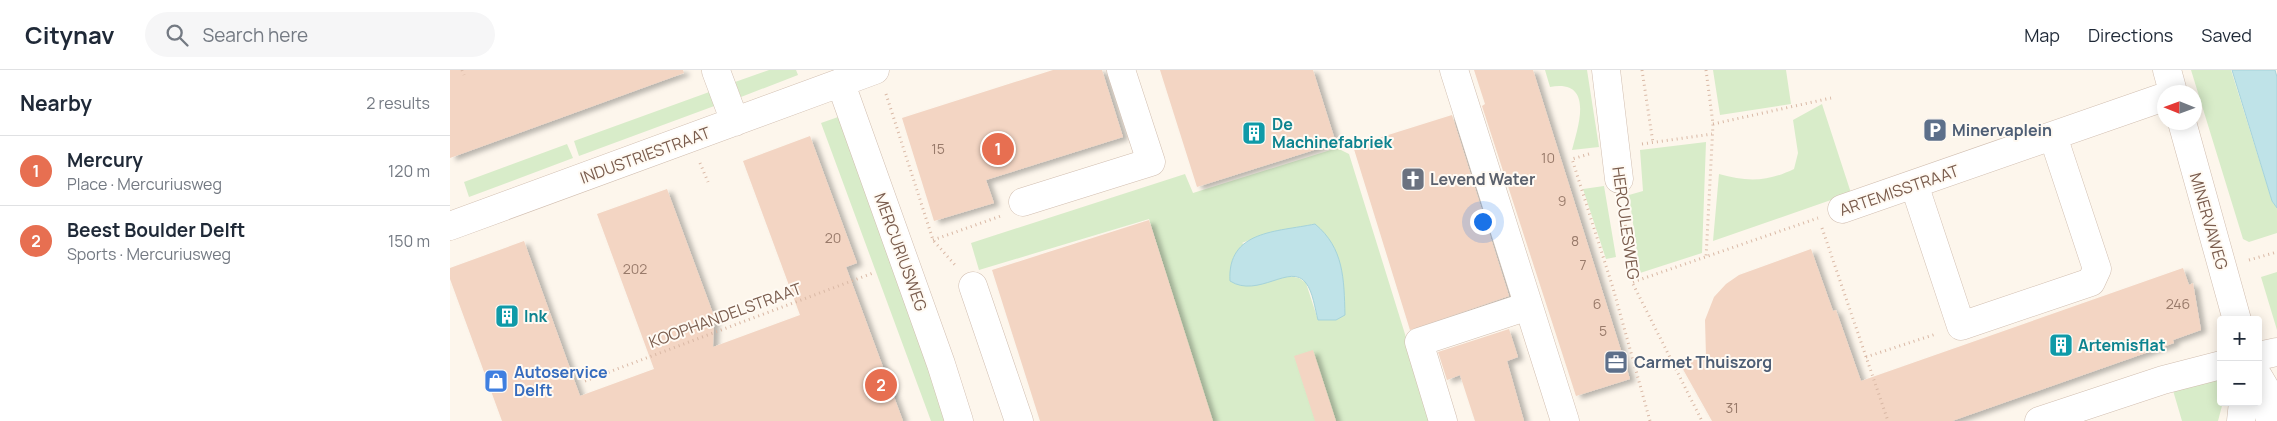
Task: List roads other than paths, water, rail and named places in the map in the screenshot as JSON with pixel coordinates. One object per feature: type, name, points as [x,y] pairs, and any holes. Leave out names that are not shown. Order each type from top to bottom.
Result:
[{"type":"street","points":[[1022,202],[1151,162],[1121,70]]},
{"type":"street","points":[[1454,70],[1565,421]]},
{"type":"street","name":"HERCULESWEG","points":[[1606,70],[1619,180]]},
{"type":"street","points":[[2167,70],[2171,85]]},
{"type":"street","points":[[716,71],[735,122]]},
{"type":"street","name":"INDUSTRIESTRAAT","points":[[450,226],[841,84],[880,79]]},
{"type":"street","name":"MERCURIUSWEG","points":[[841,84],[941,364],[959,421]]},
{"type":"street","name":"ARTEMISSTRAAT","points":[[1830,213],[2157,99]]},
{"type":"street","name":"MINERVAWEG","points":[[2184,130],[2236,316]]},
{"type":"street","points":[[1914,184],[1961,326],[2091,282],[2097,269],[2053,136]]},
{"type":"street","points":[[973,286],[1019,421]]},
{"type":"street","points":[[1443,421],[1419,342],[1528,306]]},
{"type":"street","points":[[2262,355],[2277,352]]},
{"type":"street","points":[[2039,421],[2163,380],[2217,366]]},
{"type":"street","points":[[2262,383],[2265,388],[2270,421]]},
{"type":"street","points":[[2241,421],[2243,406]]},
{"type":"water","points":[[2232,70],[2275,70],[2277,77],[2277,208],[2272,201]]},
{"type":"water","points":[[1315,224],[1332,243],[1341,265],[1345,315],[1336,320],[1318,320],[1310,291],[1306,283],[1300,278],[1292,276],[1252,286],[1230,281],[1231,264],[1237,252],[1246,243],[1257,236],[1271,232]]},
{"type":"place","name":"Minervaplein","points":[[1935,130]]},
{"type":"place","name":"De Machinefabriek","points":[[1254,133]]},
{"type":"place","name":"Mercury","points":[[998,149]]},
{"type":"place","name":"Levend Water","points":[[1413,179]]},
{"type":"place","name":"Ink","points":[[507,316]]},
{"type":"place","name":"Artemisflat","points":[[2061,345]]},
{"type":"place","name":"Carmet Thuiszorg","points":[[1616,362]]},
{"type":"place","name":"Autoservice Delft","points":[[496,381]]},
{"type":"place","name":"Beest Boulder Delft","points":[[881,385]]}]
